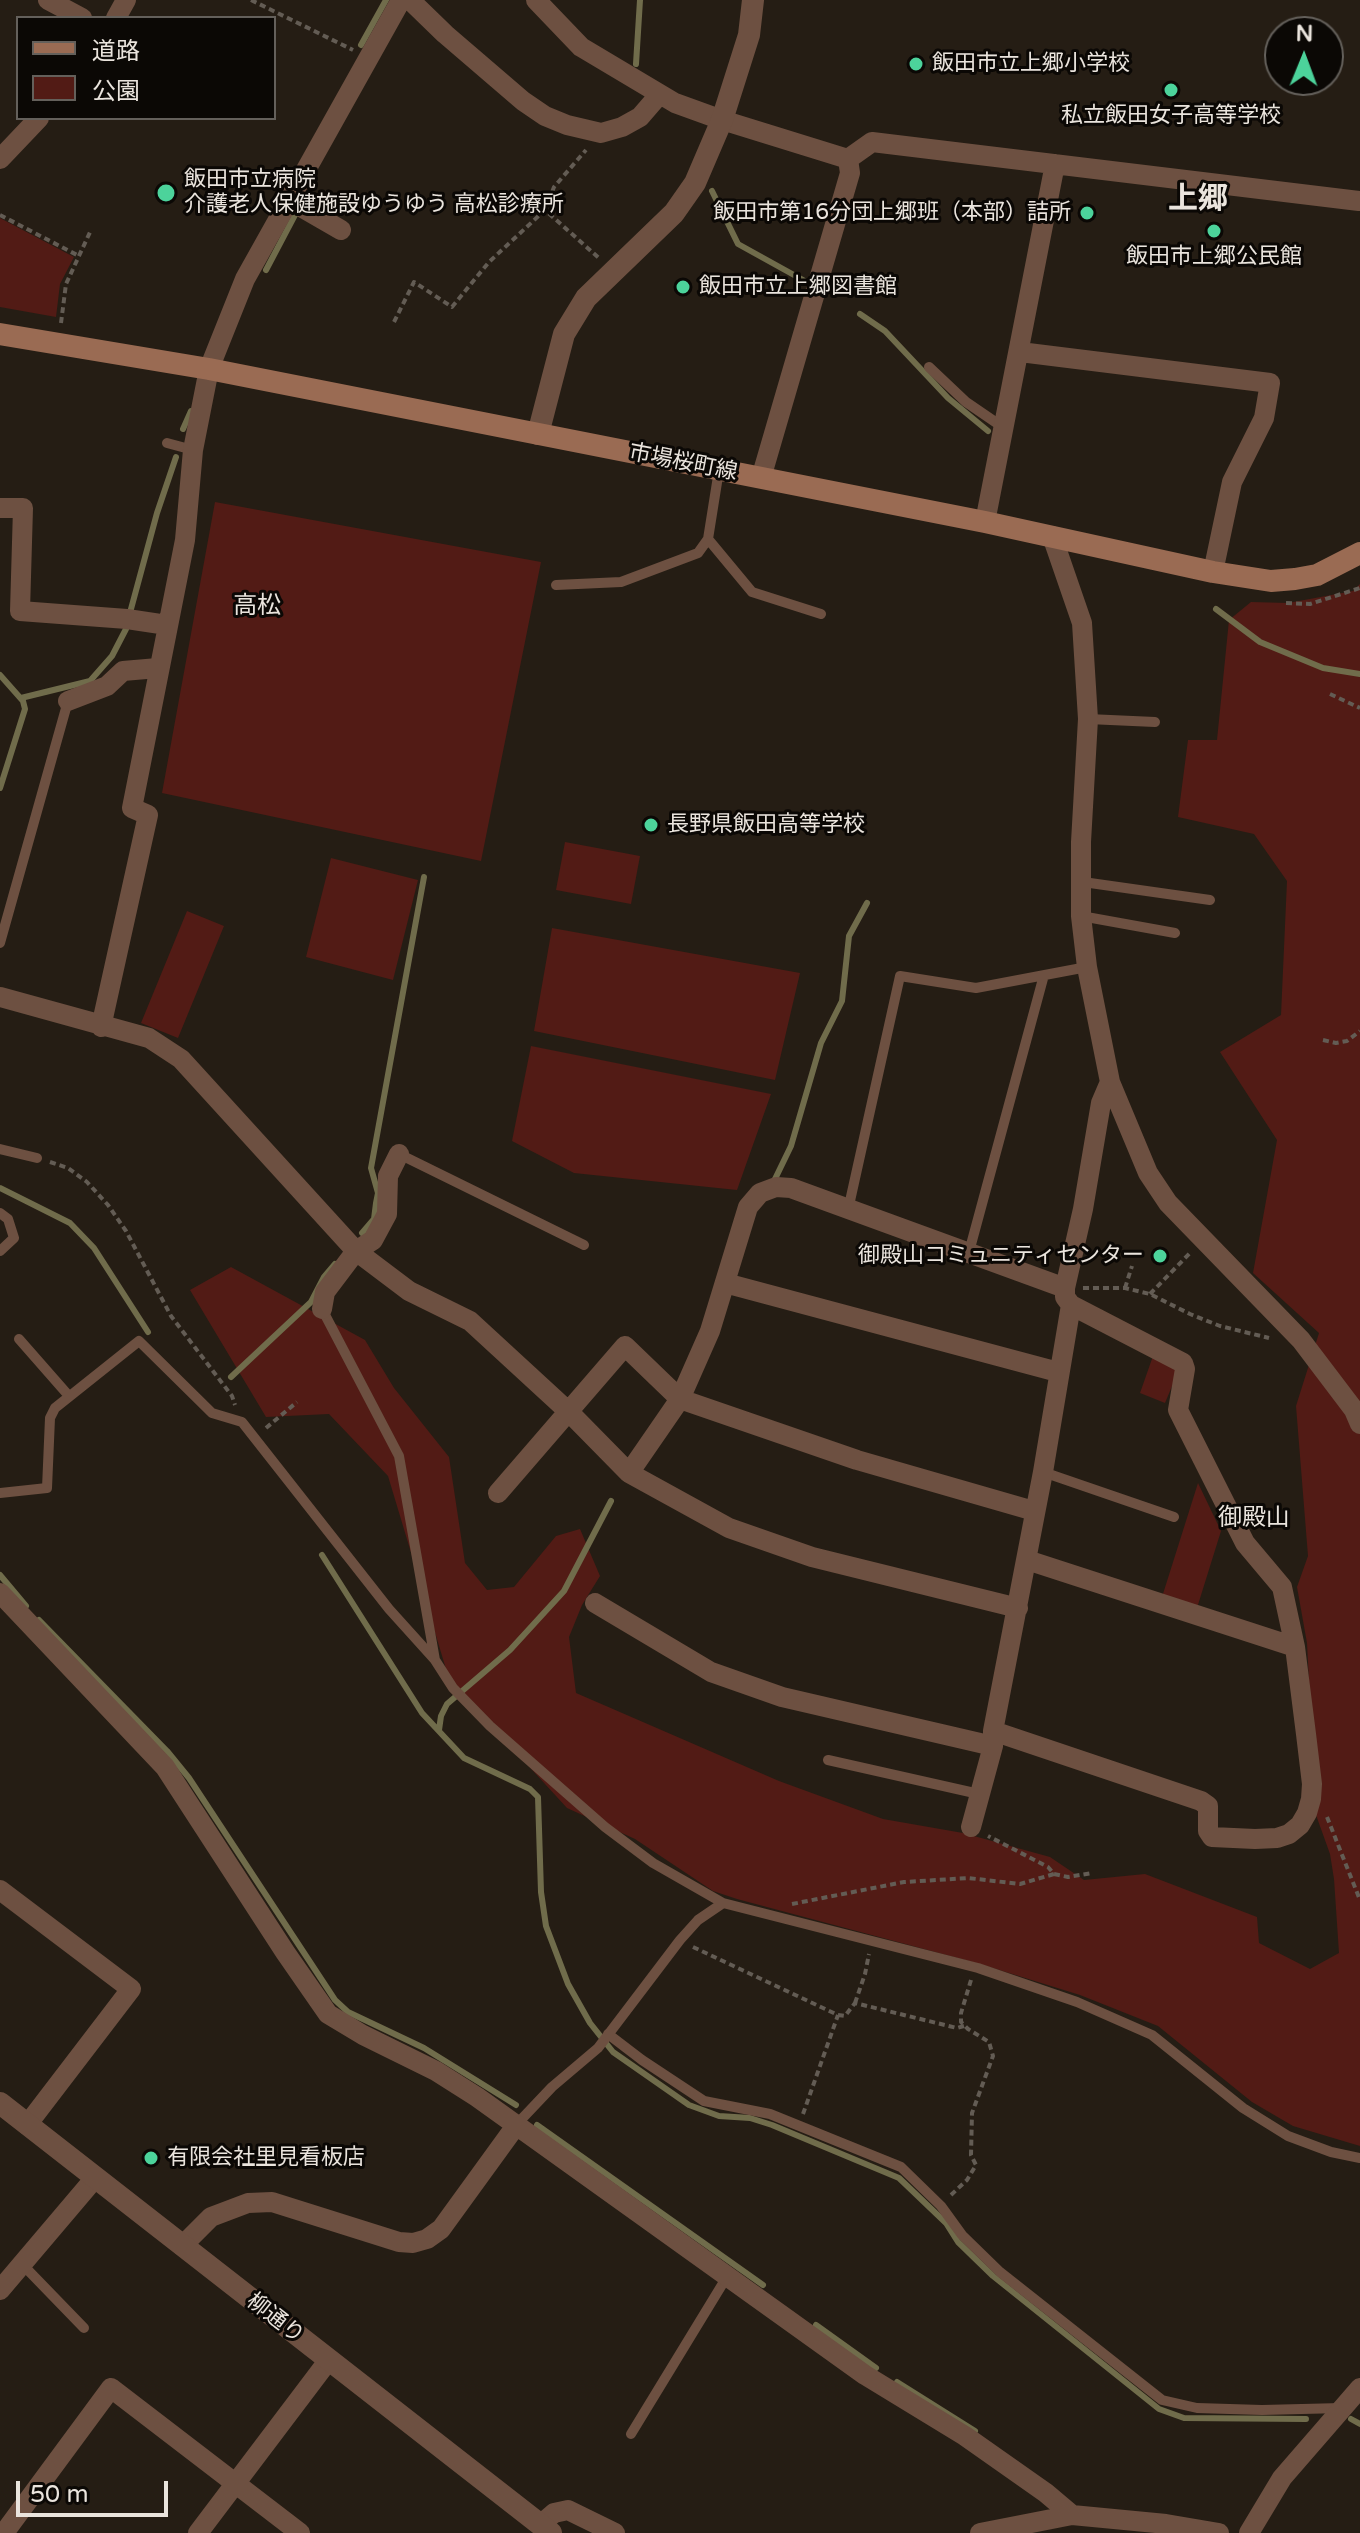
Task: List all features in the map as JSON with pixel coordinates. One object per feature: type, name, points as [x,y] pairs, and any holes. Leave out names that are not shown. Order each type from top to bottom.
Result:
[{"type":"main road","name":"市場桜町線","points":[[0,334],[209,369],[985,522],[1213,572],[1271,581],[1295,579],[1317,575],[1360,553]]},
{"type":"street","points":[[48,0],[78,16]]},
{"type":"street","points":[[101,1027],[148,815],[132,808],[185,540],[193,450],[209,369],[245,279],[401,0]]},
{"type":"street","points":[[410,0],[523,101],[545,116],[567,125],[601,133],[622,127],[640,117],[659,95]]},
{"type":"street","points":[[536,0],[581,47],[659,95],[722,120],[848,159]]},
{"type":"street","points":[[538,434],[564,334],[586,298],[681,203],[695,183],[722,120],[749,35],[753,0]]},
{"type":"street","points":[[0,159],[37,120]]},
{"type":"street","points":[[848,159],[872,142],[1360,199]]},
{"type":"street","points":[[761,478],[850,173],[848,159]]},
{"type":"street","points":[[985,522],[1055,164]]},
{"type":"street","points":[[289,200],[341,230]]},
{"type":"street","points":[[1020,352],[1270,383],[1264,418],[1232,482],[1213,572]]},
{"type":"street","points":[[0,508],[23,508],[20,611],[167,625]]},
{"type":"street","points":[[1052,536],[1082,623],[1088,719],[1081,842],[1081,916],[1087,967],[1110,1082],[1148,1173],[1163,1197],[1301,1340],[1354,1410],[1360,1424]]},
{"type":"street","points":[[68,701],[107,686],[123,671],[158,668]]},
{"type":"street","points":[[0,997],[149,1038],[181,1059],[356,1251],[409,1291],[470,1321],[570,1413],[629,1473],[729,1528],[812,1557],[1018,1608]]},
{"type":"street","points":[[971,1827],[993,1738],[1027,1560],[1101,1103],[1110,1082]]},
{"type":"street","points":[[322,1309],[325,1292],[356,1251],[373,1240],[387,1214],[388,1176],[399,1154]]},
{"type":"street","points":[[595,1603],[688,1661],[723,1677],[782,1697],[993,1738],[1201,1801],[1208,1806],[1208,1831],[1212,1837],[1277,1838],[1289,1834],[1300,1825],[1307,1813],[1312,1784],[1295,1647],[1282,1587],[1245,1543],[1178,1410],[1185,1369],[1183,1363],[1068,1297],[969,1252],[791,1188],[776,1187],[760,1193],[748,1207],[710,1331],[680,1399],[629,1473]]},
{"type":"street","points":[[725,1283],[1058,1372]]},
{"type":"street","points":[[498,1493],[625,1346],[680,1399],[857,1460],[1034,1511]]},
{"type":"street","points":[[1027,1560],[1295,1647]]},
{"type":"street","points":[[0,1593],[165,1767],[328,2014],[436,2071],[477,2097],[865,2375],[965,2436],[1072,2515]]},
{"type":"street","points":[[0,1890],[131,1989],[27,2125]]},
{"type":"street","name":"柳通り","points":[[0,2103],[546,2529]]},
{"type":"street","points":[[182,2246],[211,2217],[248,2203],[272,2202],[399,2242],[413,2243],[427,2239],[441,2229],[515,2127]]},
{"type":"street","points":[[0,2290],[95,2178]]},
{"type":"street","points":[[198,2533],[328,2361]]},
{"type":"street","points":[[4,2533],[111,2388],[300,2533]]},
{"type":"street","points":[[1249,2533],[1276,2485],[1360,2388]]},
{"type":"street","points":[[546,2529],[554,2513],[568,2510],[615,2533]]},
{"type":"street","points":[[980,2533],[1072,2515],[1166,2524],[1219,2533]]},
{"type":"lane","points":[[929,367],[966,402],[1004,428]]},
{"type":"lane","points":[[167,443],[193,450]]},
{"type":"lane","points":[[556,585],[621,582],[698,553],[708,539],[719,470]]},
{"type":"lane","points":[[708,539],[752,592],[821,614]]},
{"type":"lane","points":[[0,943],[68,701]]},
{"type":"lane","points":[[1088,719],[1155,722]]},
{"type":"lane","points":[[1083,882],[1210,900]]},
{"type":"lane","points":[[1081,916],[1175,933]]},
{"type":"lane","points":[[848,1210],[900,976],[976,988],[1087,967]]},
{"type":"lane","points":[[969,1252],[1044,975]]},
{"type":"lane","points":[[0,1149],[37,1158]]},
{"type":"lane","points":[[399,1154],[584,1245]]},
{"type":"lane","points":[[0,1213],[8,1219],[14,1238],[0,1251]]},
{"type":"lane","points":[[322,1309],[399,1456],[435,1660]]},
{"type":"lane","points":[[19,1339],[69,1396]]},
{"type":"lane","points":[[0,1493],[47,1488],[50,1418],[55,1408],[139,1341],[212,1413],[242,1422],[465,1701],[605,1827],[653,1863],[723,1903],[978,1968],[1077,2002],[1152,2035],[1243,2108],[1288,2136],[1331,2152],[1360,2158]]},
{"type":"lane","points":[[1043,1472],[1174,1517]]},
{"type":"lane","points":[[828,1760],[979,1794]]},
{"type":"lane","points":[[515,2127],[552,2087],[598,2048],[680,1940],[698,1920],[723,1903]]},
{"type":"lane","points":[[608,2034],[704,2101],[770,2114],[901,2167],[1000,2272],[1162,2400],[1197,2408],[1343,2408]]},
{"type":"lane","points":[[22,2264],[84,2328]]},
{"type":"lane","points":[[631,2434],[728,2275]]},
{"type":"path","points":[[251,0],[369,57]]},
{"type":"path","points":[[394,322],[414,282],[452,307],[489,262],[545,210],[554,187],[601,133]]},
{"type":"path","points":[[545,210],[614,271]]},
{"type":"path","points":[[0,215],[79,256]]},
{"type":"path","points":[[61,325],[66,284],[91,230]]},
{"type":"path","points":[[1278,602],[1310,604],[1360,588]]},
{"type":"path","points":[[1330,694],[1360,708]]},
{"type":"path","points":[[1323,1040],[1336,1043],[1347,1041],[1360,1031]]},
{"type":"path","points":[[37,1158],[68,1168],[87,1182],[108,1205],[126,1231],[171,1316],[232,1396],[242,1422]]},
{"type":"path","points":[[1150,1294],[1195,1248]]},
{"type":"path","points":[[1125,1288],[1132,1266]]},
{"type":"path","points":[[1068,1297],[1125,1288],[1150,1294],[1220,1326],[1278,1340]]},
{"type":"path","points":[[255,1437],[297,1402]]},
{"type":"path","points":[[1312,1784],[1360,1900]]},
{"type":"path","points":[[971,1827],[1048,1867],[1054,1874]]},
{"type":"path","points":[[760,1912],[904,1882],[968,1878],[1020,1884],[1054,1874],[1068,1877],[1092,1873]]},
{"type":"path","points":[[680,1940],[845,2016],[855,2003],[872,1940]]},
{"type":"path","points":[[941,2206],[967,2180],[976,2165],[971,2155],[972,2113],[993,2056],[989,2042],[964,2026],[961,2013],[978,1968]]},
{"type":"path","points":[[855,2003],[957,2028],[964,2026]]},
{"type":"path","points":[[799,2124],[838,2015]]},
{"type":"green space","points":[[0,218],[74,257],[60,284],[56,317],[0,307]]},
{"type":"green space","points":[[215,502],[541,562],[481,861],[162,793]]},
{"type":"green space","points":[[1360,584],[1360,2146],[1293,2126],[1252,2102],[1158,2026],[1080,1995],[980,1964],[713,1891],[635,1839],[567,1808],[449,1679],[388,1476],[329,1414],[266,1417],[190,1290],[231,1267],[365,1340],[394,1388],[449,1457],[465,1563],[487,1590],[514,1587],[556,1536],[580,1529],[600,1576],[582,1605],[569,1637],[576,1693],[779,1781],[883,1819],[963,1833],[1050,1857],[1084,1880],[1145,1874],[1257,1917],[1259,1943],[1310,1969],[1339,1953],[1330,1854],[1316,1815],[1307,1643],[1297,1587],[1308,1556],[1296,1406],[1319,1333],[1253,1273],[1277,1140],[1220,1052],[1281,1015],[1287,881],[1254,834],[1178,817],[1188,740],[1217,740],[1229,620],[1251,602],[1288,603],[1353,591]]},
{"type":"green space","points":[[565,842],[640,856],[631,904],[556,890]]},
{"type":"green space","points":[[331,858],[418,880],[393,980],[306,957]]},
{"type":"green space","points":[[187,911],[224,926],[178,1038],[141,1023]]},
{"type":"green space","points":[[552,928],[800,973],[775,1080],[534,1031]]},
{"type":"green space","points":[[531,1046],[771,1094],[737,1190],[574,1173],[512,1141]]},
{"type":"green space","points":[[1153,1356],[1180,1367],[1165,1403],[1140,1393]]},
{"type":"green space","points":[[1198,1483],[1221,1531],[1197,1608],[1162,1597]]},
{"type":"waterway","points":[[361,45],[386,0]]},
{"type":"waterway","points":[[636,64],[640,0]]},
{"type":"waterway","points":[[712,191],[738,244],[803,280]]},
{"type":"waterway","points":[[266,270],[296,213]]},
{"type":"waterway","points":[[860,314],[885,331],[948,398],[988,431]]},
{"type":"waterway","points":[[183,429],[191,411]]},
{"type":"waterway","points":[[131,609],[176,457]]},
{"type":"waterway","points":[[1216,609],[1260,642],[1323,668],[1360,674]]},
{"type":"waterway","points":[[21,698],[90,681],[112,656],[126,629]]},
{"type":"waterway","points":[[0,675],[23,701],[25,709],[0,788]]},
{"type":"waterway","points":[[362,1233],[374,1219],[378,1193],[371,1168],[424,877]]},
{"type":"waterway","points":[[775,1179],[791,1146],[821,1043],[842,1001],[849,936],[867,903]]},
{"type":"waterway","points":[[0,1188],[70,1223],[94,1248],[148,1332]]},
{"type":"waterway","points":[[231,1377],[311,1302],[335,1264]]},
{"type":"waterway","points":[[439,1730],[447,1704],[510,1650],[564,1591],[611,1501]]},
{"type":"waterway","points":[[322,1555],[422,1713],[464,1758],[530,1789],[538,1797],[541,1892],[546,1926],[568,1984],[590,2023],[613,2052],[689,2105],[719,2116],[750,2118],[772,2125],[899,2178],[946,2223],[958,2242],[993,2276],[1159,2409],[1184,2418],[1306,2419]]},
{"type":"waterway","points":[[0,1575],[26,1606]]},
{"type":"waterway","points":[[39,1620],[167,1751],[189,1778],[335,2000],[348,2012],[424,2048],[516,2105]]},
{"type":"waterway","points":[[537,2125],[763,2285]]},
{"type":"waterway","points":[[816,2325],[876,2368]]},
{"type":"waterway","points":[[897,2382],[975,2431]]},
{"type":"waterway","points":[[1351,2419],[1360,2424]]},
{"type":"place","name":"飯田市立上郷小学校","points":[[916,64]]},
{"type":"place","name":"私立飯田女子高等学校","points":[[1171,90]]},
{"type":"place","name":"飯田市立病院 介護老人保健施設ゆうゆう 高松診療所","points":[[166,193]]},
{"type":"place","name":"飯田市第16分団上郷班（本部）詰所","points":[[1087,213]]},
{"type":"place","name":"飯田市上郷公民館","points":[[1214,231]]},
{"type":"place","name":"飯田市立上郷図書館","points":[[683,287]]},
{"type":"place","name":"長野県飯田高等学校","points":[[651,825]]},
{"type":"place","name":"御殿山コミュニティセンター","points":[[1160,1256]]},
{"type":"place","name":"有限会社里見看板店","points":[[151,2158]]},
{"type":"district","name":"上郷","points":[[1198,200]]},
{"type":"district","name":"高松","points":[[257,607]]},
{"type":"district","name":"御殿山","points":[[1254,1519]]}]
